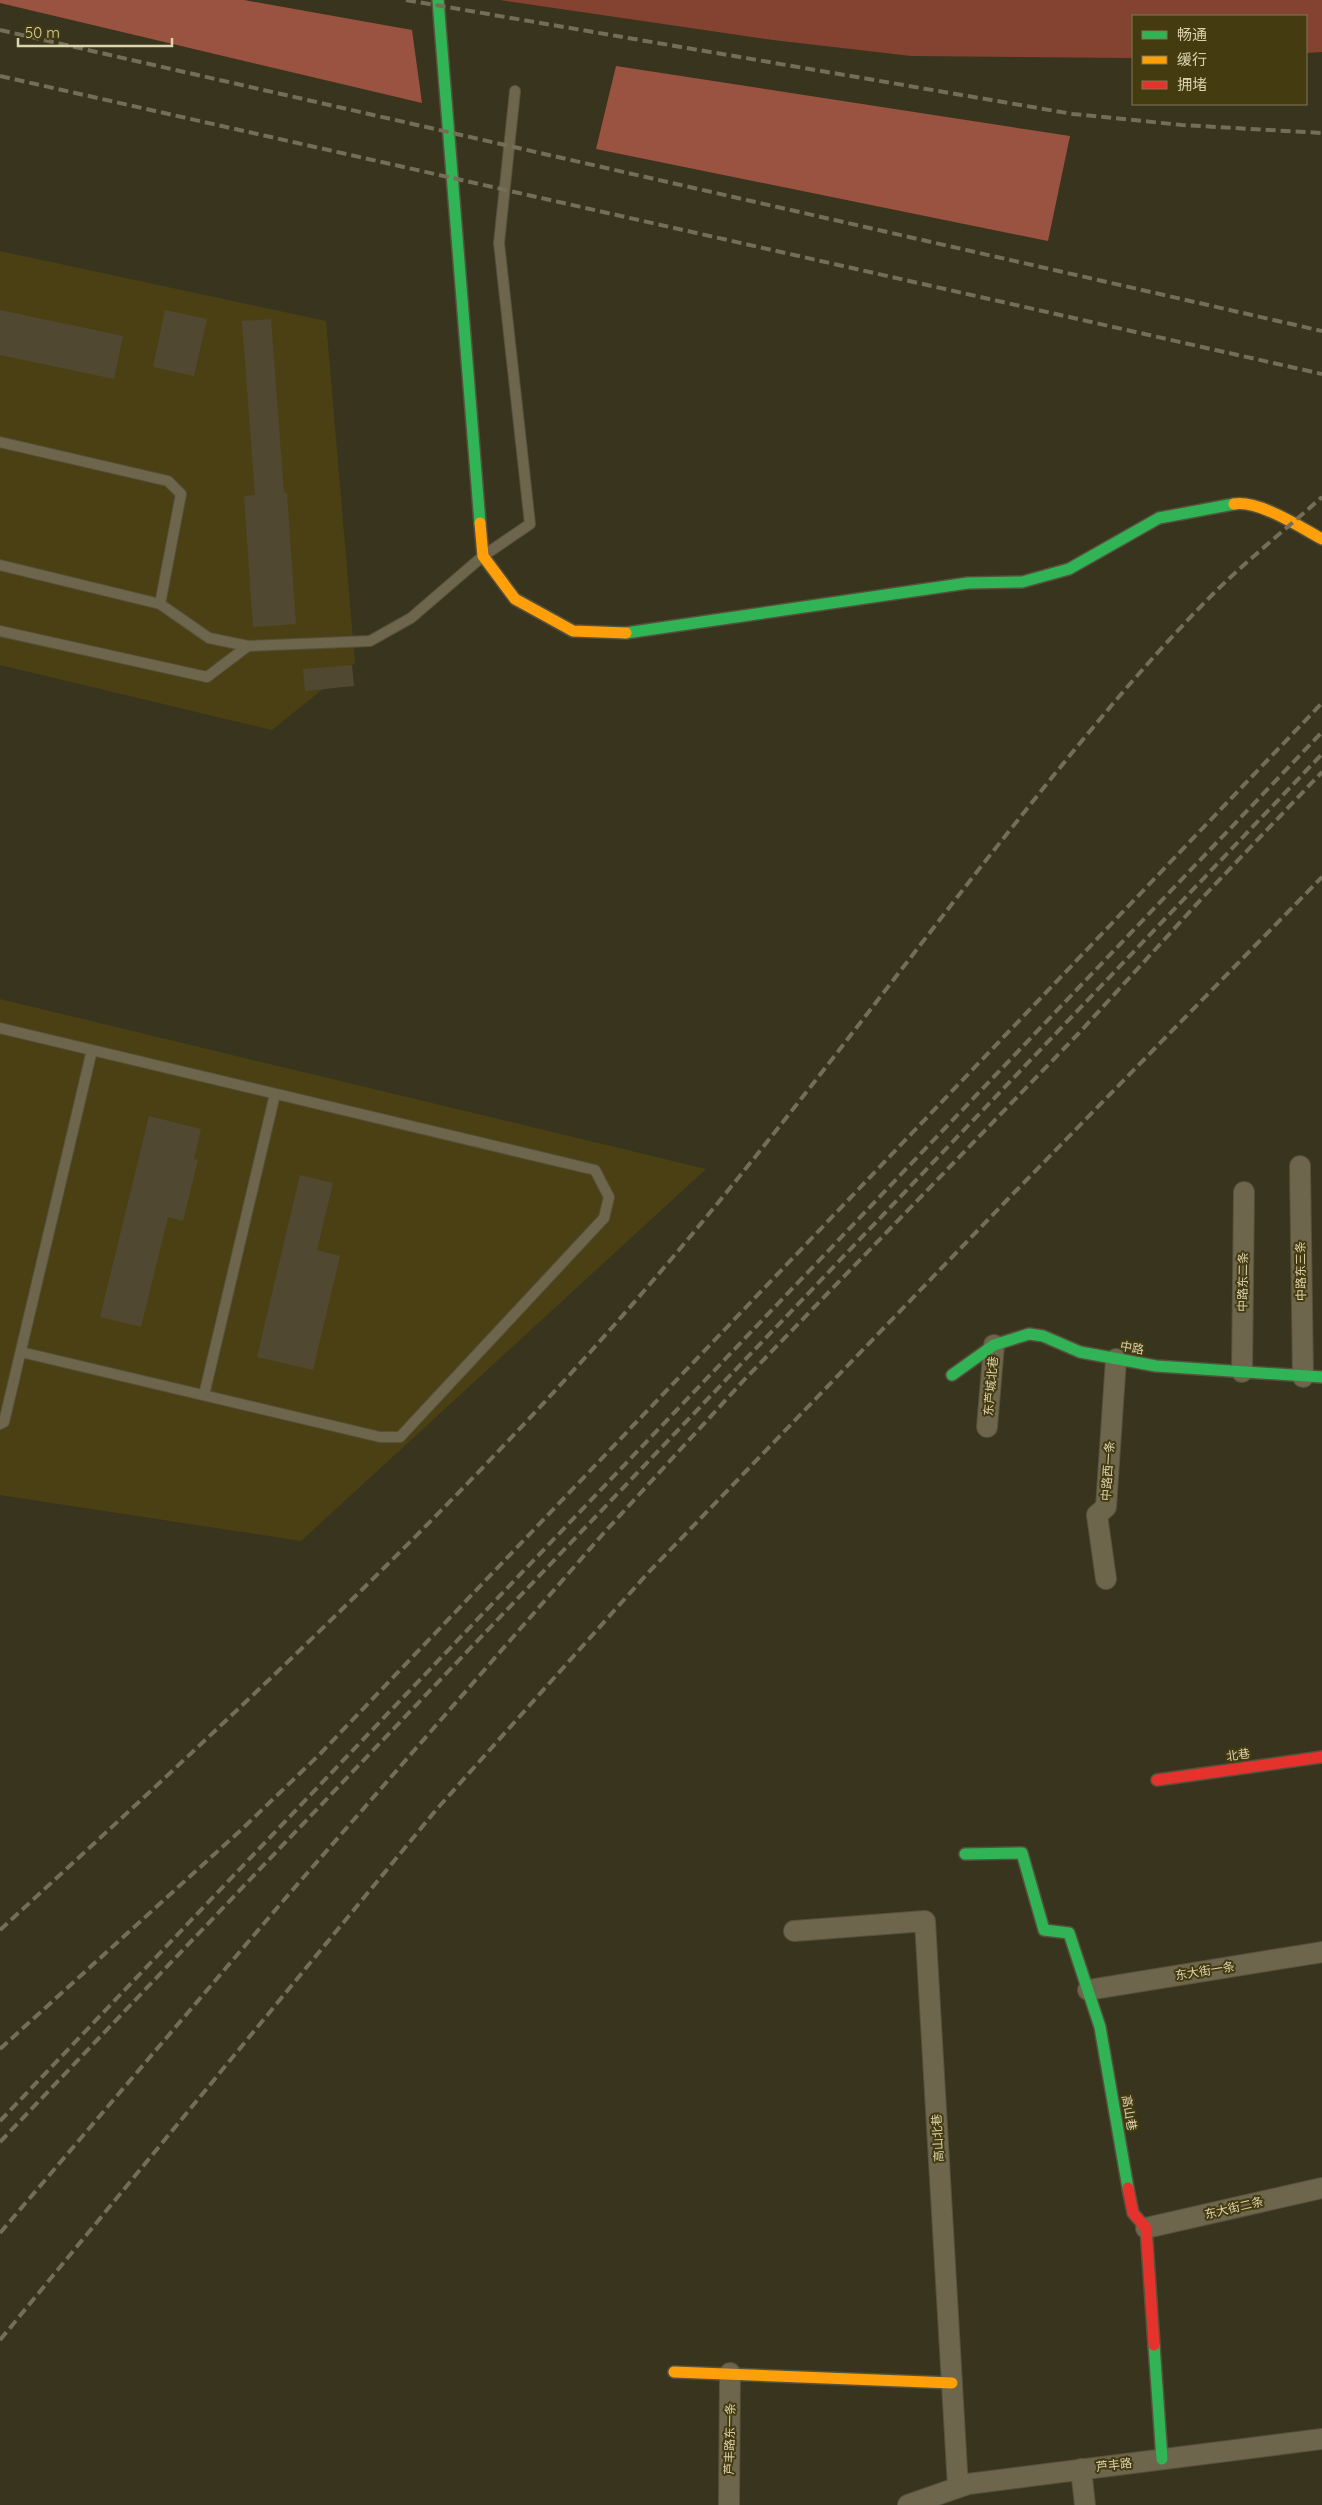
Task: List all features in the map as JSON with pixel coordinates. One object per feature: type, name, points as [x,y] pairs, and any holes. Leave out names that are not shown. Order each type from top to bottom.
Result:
[{"type":"street","points":[[438,0],[483,556],[515,599],[573,631],[629,633],[968,583],[1022,582],[1069,569],[1159,518],[1242,503],[1280,516],[1322,539]]},
{"type":"street","name":"中路东三条","points":[[1300,1166],[1312,1377]]},
{"type":"street","name":"中路东二条","points":[[1242,1372],[1244,1192]]},
{"type":"street","name":"中路","points":[[952,1374],[994,1345],[1029,1334],[1043,1336],[1080,1352],[1156,1366],[1312,1377]]},
{"type":"street","name":"东芦城北巷","points":[[987,1427],[994,1345]]},
{"type":"street","name":"中路西一条","points":[[1106,1579],[1097,1515],[1106,1507],[1116,1359]]},
{"type":"street","name":"北巷","points":[[1157,1780],[1322,1757]]},
{"type":"street","name":"高山巷","points":[[965,1854],[1022,1853],[1044,1930],[1069,1932],[1100,2026],[1133,2213],[1146,2228]]},
{"type":"street","name":"高山北巷","points":[[794,1931],[925,1921],[958,2487]]},
{"type":"street","name":"东大街一条","points":[[1088,1990],[1322,1952]]},
{"type":"street","name":"东大街二条","points":[[1146,2228],[1322,2188]]},
{"type":"street","points":[[1146,2228],[1162,2459]]},
{"type":"street","points":[[674,2372],[952,2383]]},
{"type":"street","name":"芦丰路东一条","points":[[729,2505],[730,2373]]},
{"type":"street","name":"芦丰路","points":[[908,2505],[968,2484],[1322,2439]]},
{"type":"street","points":[[1082,2469],[1085,2505]]},
{"type":"lane","points":[[0,565],[160,604],[208,638],[248,646],[370,641],[411,618],[483,556],[530,524],[500,243],[515,92]]},
{"type":"lane","points":[[0,442],[168,481],[181,494],[160,604]]},
{"type":"lane","points":[[0,631],[206,677],[248,646]]},
{"type":"lane","points":[[0,1028],[594,1170],[610,1197],[604,1218],[400,1437],[380,1437],[21,1352]]},
{"type":"lane","points":[[0,1424],[4,1422],[92,1050]]},
{"type":"lane","points":[[204,1395],[275,1094]]},
{"type":"shaded area","points":[[0,0],[244,0],[412,30],[422,103],[0,3]]},
{"type":"shaded area","points":[[500,0],[1322,0],[1322,52],[1307,53],[1307,15],[1132,15],[1132,58],[911,56],[773,40]]},
{"type":"shaded area","points":[[616,66],[1070,136],[1048,241],[596,149]]},
{"type":"shaded area","points":[[0,251],[326,321],[355,663],[272,730],[0,665]]},
{"type":"shaded area","points":[[0,999],[706,1169],[301,1541],[0,1495]]},
{"type":"building","points":[[0,310],[123,336],[114,379],[0,355]]},
{"type":"building","points":[[165,310],[207,319],[194,376],[153,367]]},
{"type":"building","points":[[271,319],[284,493],[287,493],[296,624],[253,627],[244,496],[255,495],[242,321]]},
{"type":"building","points":[[352,665],[354,686],[305,691],[303,669]]},
{"type":"building","points":[[149,1116],[201,1129],[194,1159],[198,1160],[183,1221],[168,1217],[141,1327],[100,1317]]},
{"type":"building","points":[[300,1175],[333,1183],[317,1250],[340,1256],[313,1370],[257,1357]]},
{"type":"railway","points":[[406,0],[1073,114],[1182,125],[1322,133]]},
{"type":"railway","points":[[0,30],[1322,331]]},
{"type":"railway","points":[[0,76],[1322,374]]},
{"type":"railway","points":[[0,1930],[262,1687],[347,1604],[432,1520],[595,1347],[713,1209],[983,864],[1122,693],[1181,627],[1225,582],[1322,497]]},
{"type":"railway","points":[[0,2049],[241,1830],[320,1754],[1322,703]]},
{"type":"railway","points":[[0,2121],[1322,732]]},
{"type":"railway","points":[[0,2142],[1322,754]]},
{"type":"railway","points":[[0,2233],[289,1894],[602,1535],[745,1379],[1079,1033],[1205,895],[1322,772]]},
{"type":"railway","points":[[0,2340],[436,1810],[647,1574],[1007,1200],[1322,877]]},
{"type":"traffic: fast","points":[[438,0],[480,523]]},
{"type":"traffic: fast","points":[[626,633],[968,583],[1022,582],[1069,569],[1159,518],[1234,504]]},
{"type":"traffic: fast","points":[[952,1375],[994,1345],[1029,1334],[1043,1336],[1080,1352],[1156,1366],[1322,1377]]},
{"type":"traffic: fast","points":[[965,1854],[1022,1853],[1044,1930],[1069,1933],[1100,2027],[1128,2188]]},
{"type":"traffic: fast","points":[[1154,2345],[1162,2459]]},
{"type":"traffic: slow","points":[[1234,504],[1244,504],[1267,510],[1322,539]]},
{"type":"traffic: slow","points":[[480,523],[483,556],[515,599],[573,631],[626,633]]},
{"type":"traffic: slow","points":[[674,2372],[952,2383]]},
{"type":"traffic: jam","points":[[1157,1780],[1322,1757]]},
{"type":"traffic: jam","points":[[1128,2188],[1133,2213],[1146,2228],[1154,2345]]}]
